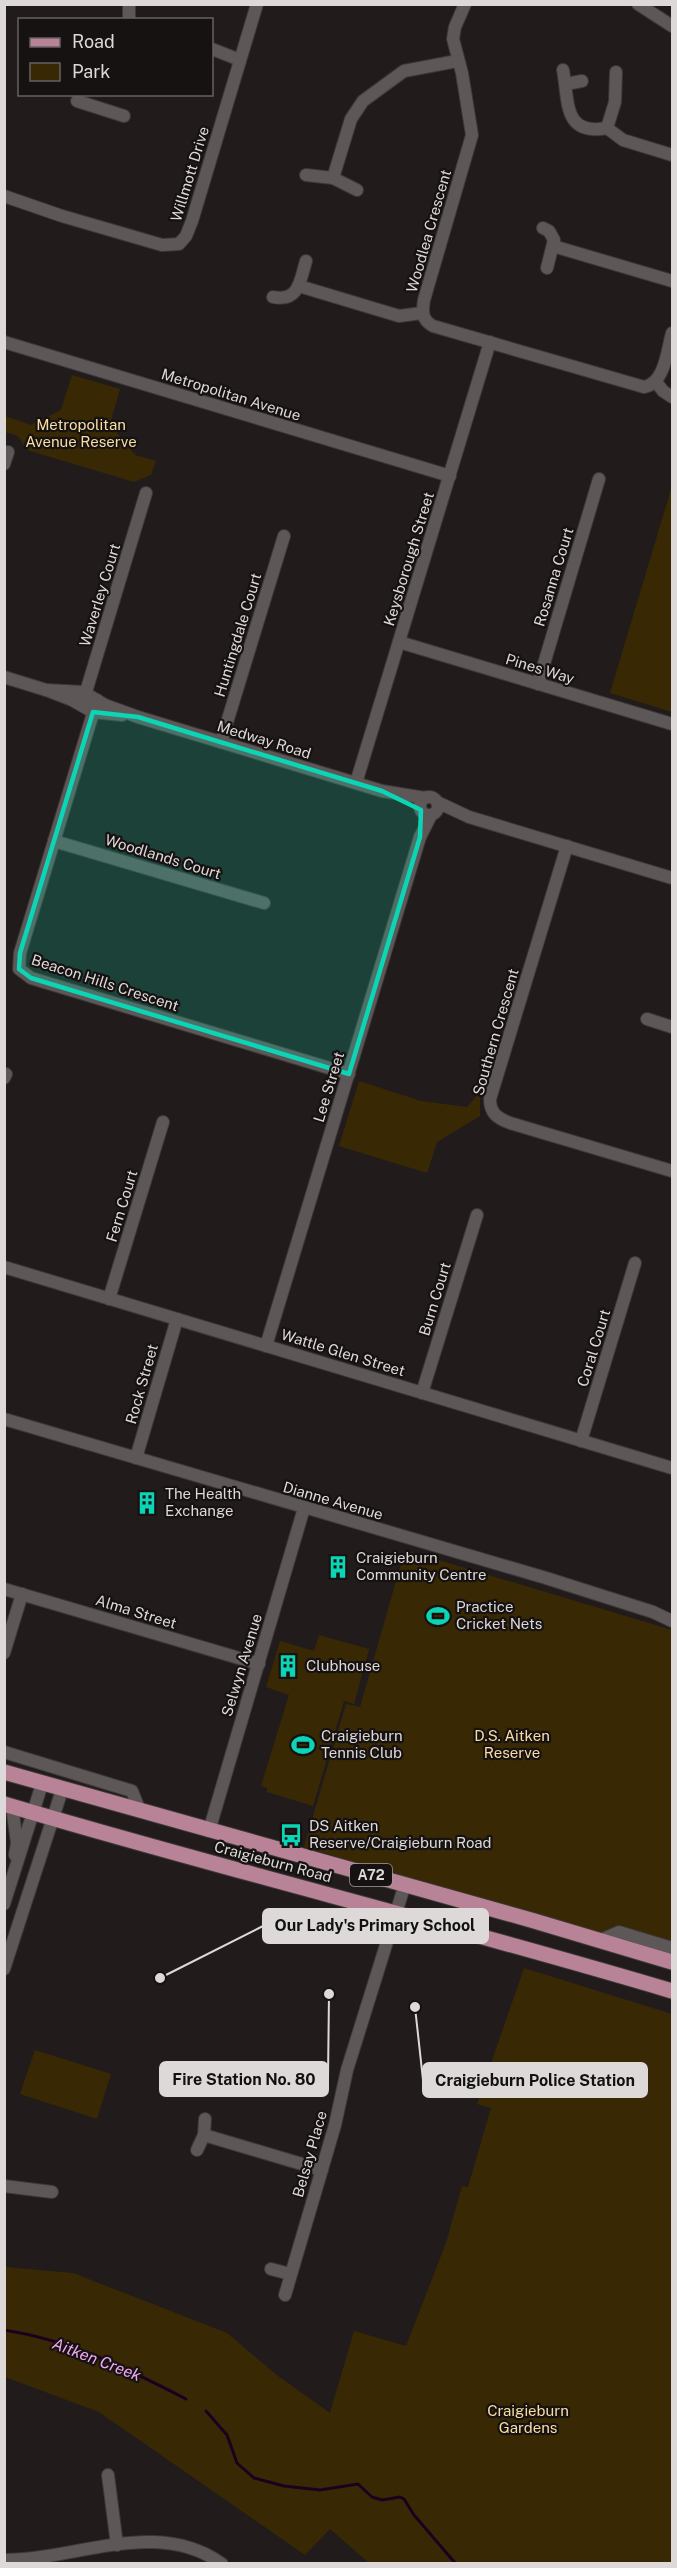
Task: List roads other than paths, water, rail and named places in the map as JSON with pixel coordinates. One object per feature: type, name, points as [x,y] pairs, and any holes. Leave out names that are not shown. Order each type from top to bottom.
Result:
[{"type":"main road","name":"Craigieburn Road","points":[[4,1772],[405,1884],[672,1962]]},
{"type":"main road","name":"Craigieburn Road","points":[[8,1805],[672,1990]]},
{"type":"street","name":"Willmott Drive","points":[[4,196],[62,216],[162,245],[179,244],[186,236],[192,221],[256,4]]},
{"type":"street","name":"Woodlea Crescent","points":[[465,4],[453,33],[453,47],[462,73],[471,122],[471,143],[424,300],[422,313],[426,321],[433,326],[636,386],[644,387],[656,382]]},
{"type":"street","points":[[638,4],[672,26]]},
{"type":"street","points":[[213,49],[240,60]]},
{"type":"street","points":[[333,178],[351,119],[363,101],[404,72],[458,61]]},
{"type":"street","points":[[563,70],[570,114],[575,123],[588,129],[607,128],[623,140],[672,155]]},
{"type":"street","points":[[607,128],[615,102],[616,72]]},
{"type":"street","points":[[566,84],[582,81]]},
{"type":"street","points":[[98,108],[101,96]]},
{"type":"street","points":[[77,101],[124,116]]},
{"type":"street","points":[[306,175],[333,178],[346,187],[357,190]]},
{"type":"street","points":[[543,228],[553,236],[553,246],[547,268]]},
{"type":"street","points":[[553,246],[672,281]]},
{"type":"street","points":[[273,297],[289,297],[299,286],[306,261]]},
{"type":"street","points":[[299,286],[399,316],[422,313]]},
{"type":"street","points":[[672,333],[656,382],[672,397]]},
{"type":"street","name":"Metropolitan Avenue","points":[[4,342],[450,476]]},
{"type":"street","name":"Keysborough Street","points":[[356,783],[490,342]]},
{"type":"street","name":"Rosanna Court","points":[[538,684],[599,479]]},
{"type":"street","name":"Waverley Court","points":[[89,703],[146,493]]},
{"type":"street","name":"Huntingdale Court","points":[[221,742],[284,536]]},
{"type":"street","name":"Pines Way","points":[[399,642],[672,724]]},
{"type":"street","name":"Medway Road","points":[[4,677],[382,791],[428,809],[469,817],[672,878]]},
{"type":"street","name":"Beacon Hills Crescent","points":[[89,703],[54,840],[20,953],[18,965],[22,973],[31,978],[349,1074]]},
{"type":"street","name":"Lee Street","points":[[266,1346],[428,809]]},
{"type":"street","name":"Woodlands Court","points":[[54,840],[264,903]]},
{"type":"street","name":"Southern Crescent","points":[[567,846],[490,1099],[490,1108],[497,1118],[510,1123],[672,1171]]},
{"type":"street","points":[[647,1019],[672,1027]]},
{"type":"street","name":"Fern Court","points":[[109,1299],[163,1122]]},
{"type":"street","name":"Burn Court","points":[[422,1393],[477,1215]]},
{"type":"street","name":"Coral Court","points":[[581,1441],[635,1263]]},
{"type":"street","name":"Wattle Glen Street","points":[[4,1267],[672,1468]]},
{"type":"street","name":"Rock Street","points":[[136,1458],[177,1319]]},
{"type":"street","name":"Dianne Avenue","points":[[4,1419],[653,1612],[672,1621]]},
{"type":"street","name":"Selwyn Avenue","points":[[209,1831],[304,1508]]},
{"type":"street","name":"Alma Street","points":[[4,1589],[259,1664]]},
{"type":"street","points":[[4,1653],[22,1594]]},
{"type":"street","name":"Dianne Avenue","points":[[653,1612],[672,1614]]},
{"type":"street","points":[[4,1752],[132,1791],[140,1811]]},
{"type":"street","points":[[4,1904],[42,1784]]},
{"type":"street","points":[[4,1970],[62,1790]]},
{"type":"street","points":[[8,1805],[16,1843],[11,1884]]},
{"type":"street","points":[[11,1884],[30,1890]]},
{"type":"street","name":"Belsay Place","points":[[285,2295],[335,2125],[347,2070],[390,1932],[390,1913],[405,1884]]},
{"type":"street","name":"Craigieburn Road","points":[[601,1940],[619,1932],[672,1948]]},
{"type":"street","points":[[197,2150],[204,2134],[205,2119]]},
{"type":"street","points":[[204,2134],[322,2170]]},
{"type":"street","points":[[4,2186],[52,2192]]},
{"type":"street","points":[[271,2269],[290,2274]]},
{"type":"street","points":[[108,2475],[117,2545]]},
{"type":"street","points":[[4,2560],[158,2541],[186,2547],[222,2564]]},
{"type":"waterway","name":"Aitken Creek","points":[[4,2330],[75,2348],[186,2399]]},
{"type":"waterway","name":"Aitken Creek","points":[[206,2411],[227,2435],[237,2463],[254,2478],[284,2486],[320,2490],[358,2484],[372,2497],[382,2500],[400,2497],[456,2564]]},
{"type":"place","name":"The Health Exchange","points":[[147,1503]]},
{"type":"place","name":"Craigieburn Community Centre","points":[[338,1567]]},
{"type":"place","name":"Practice Cricket Nets","points":[[438,1616]]},
{"type":"place","name":"Clubhouse","points":[[288,1666]]},
{"type":"place","name":"Craigieburn Tennis Club","points":[[303,1745]]},
{"type":"place","name":"DS Aitken Reserve/Craigieburn Road","points":[[291,1835]]},
{"type":"place","name":"Our Lady's Primary School","points":[[160,1978]]},
{"type":"place","name":"Fire Station No. 80","points":[[329,1994]]},
{"type":"place","name":"Craigieburn Police Station","points":[[415,2007]]},
{"type":"park label","name":"Metropolitan Avenue Reserve","points":[[81,434]]},
{"type":"park label","name":"D.S. Aitken Reserve","points":[[512,1744]]},
{"type":"park label","name":"Craigieburn Gardens","points":[[528,2420]]}]
